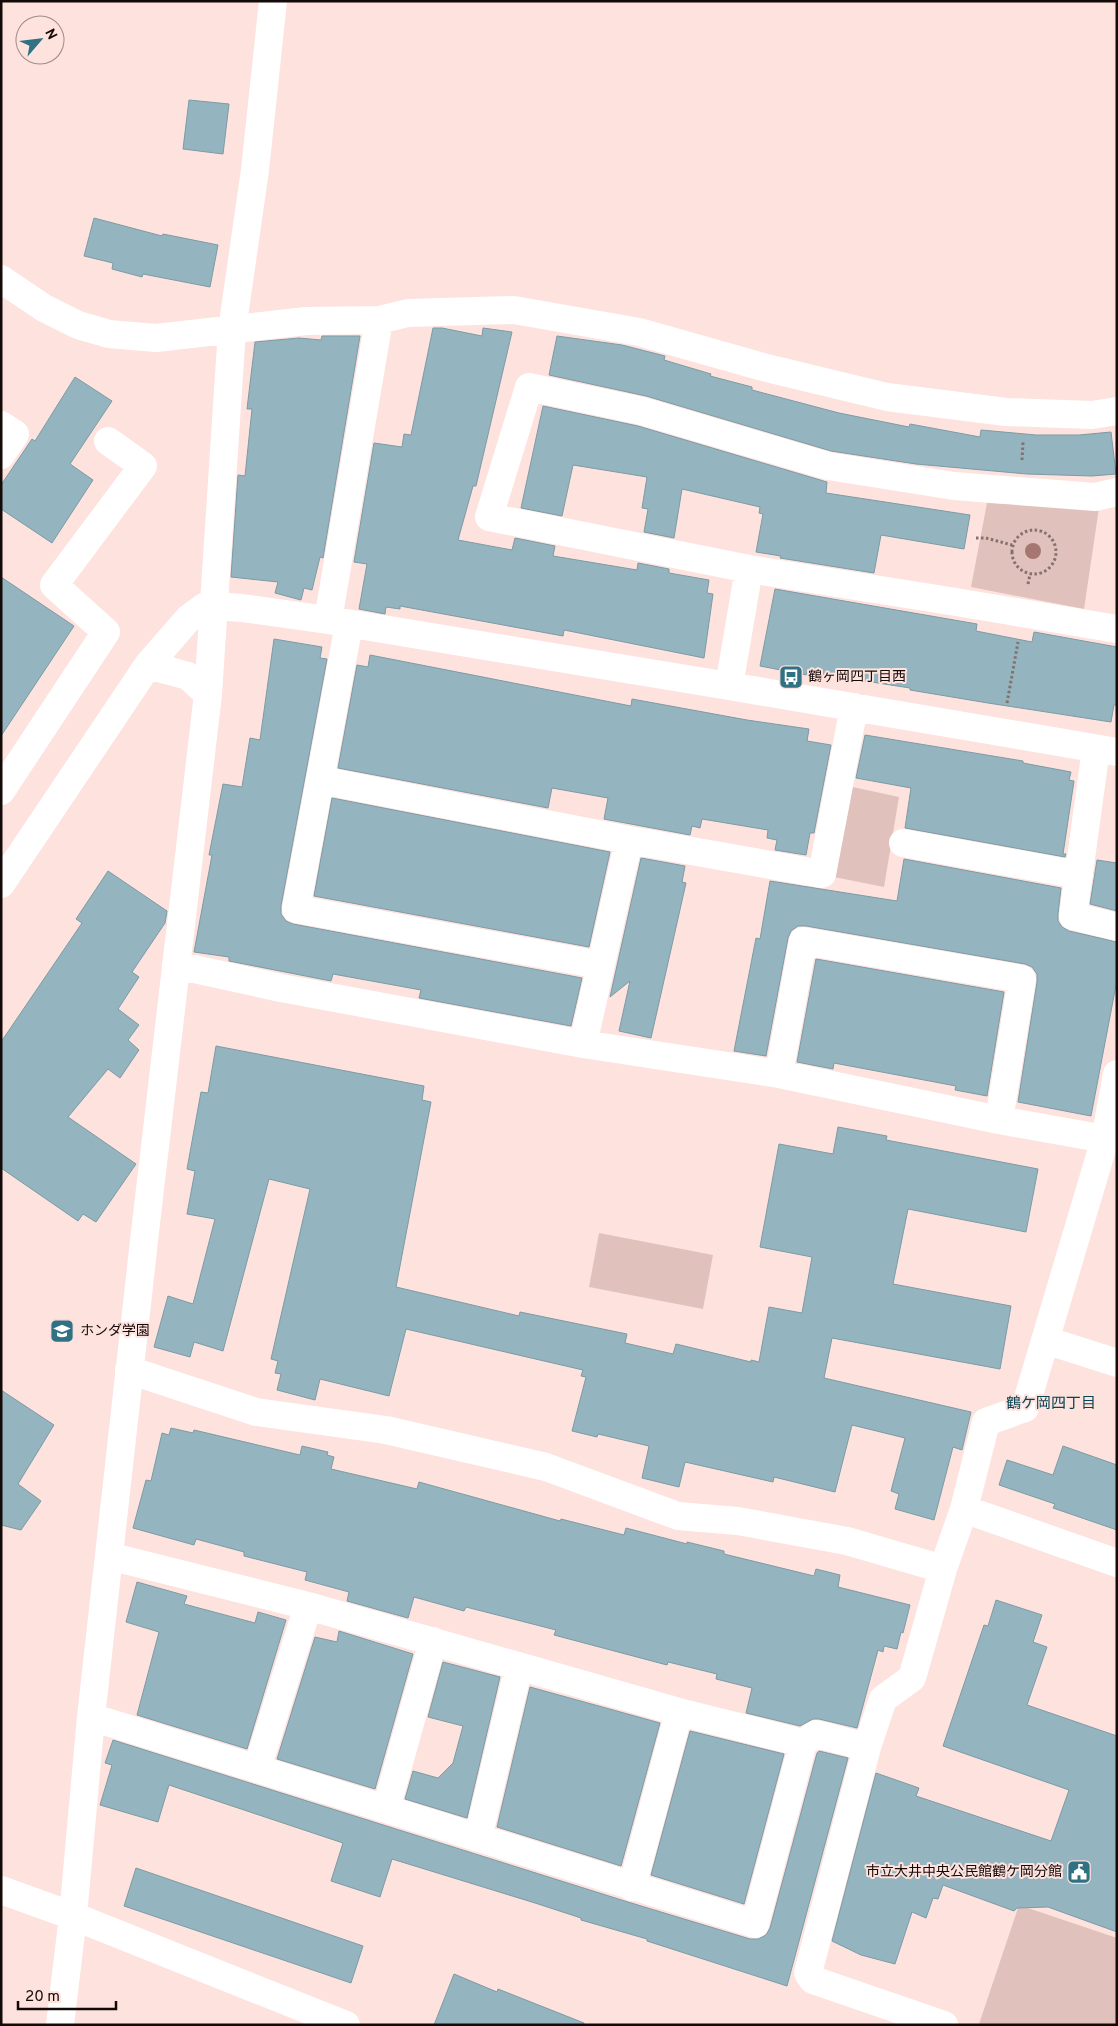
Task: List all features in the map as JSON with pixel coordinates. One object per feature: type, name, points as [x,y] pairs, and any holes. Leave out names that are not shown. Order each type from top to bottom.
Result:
[{"type":"street","points":[[60,2025],[73,1916],[91,1717],[208,694],[232,330],[255,170],[273,1]]},
{"type":"street","points":[[1,279],[44,308],[78,325],[109,334],[156,338],[306,320],[378,320],[408,313],[514,310],[639,332],[763,367],[887,397],[1006,412],[1092,415],[1117,411]]},
{"type":"street","points":[[378,320],[320,780],[296,909],[600,965]]},
{"type":"street","points":[[1117,492],[1095,497],[954,486],[828,466],[642,411],[529,386],[489,517],[749,569],[1024,613],[1117,630]]},
{"type":"street","points":[[1,425],[15,434],[1,455]]},
{"type":"street","points":[[1,791],[106,632],[54,585],[143,466],[108,441]]},
{"type":"street","points":[[729,686],[749,569]]},
{"type":"street","points":[[6,867],[148,666],[189,618],[204,607],[214,606],[339,622],[854,707],[1106,751],[1079,875],[1073,916],[1117,927]]},
{"type":"street","points":[[148,666],[188,676],[208,694]]},
{"type":"street","points":[[320,780],[629,840],[822,874],[854,707]]},
{"type":"street","points":[[583,1044],[629,840]]},
{"type":"street","points":[[903,843],[1079,875]]},
{"type":"street","points":[[779,1074],[803,941],[1022,979],[999,1120]]},
{"type":"street","points":[[176,965],[281,988],[583,1044],[779,1074],[999,1120],[1107,1152]]},
{"type":"street","points":[[932,2023],[813,1980],[808,1973],[867,1748],[883,1699],[912,1678],[943,1569],[964,1510],[986,1422],[1025,1408],[1045,1340],[1107,1152],[1117,1074]]},
{"type":"street","points":[[1045,1340],[1117,1363]]},
{"type":"street","points":[[130,1370],[256,1412],[386,1430],[546,1467],[678,1516],[738,1521],[847,1541],[943,1569]]},
{"type":"street","points":[[964,1510],[1117,1562]]},
{"type":"street","points":[[109,1556],[308,1606],[433,1640],[679,1712],[803,1743]]},
{"type":"street","points":[[257,1769],[308,1606]]},
{"type":"street","points":[[386,1809],[433,1640]]},
{"type":"street","points":[[478,1838],[519,1666]]},
{"type":"street","points":[[632,1887],[679,1712]]},
{"type":"street","points":[[91,1717],[755,1924],[803,1743],[816,1734],[867,1748]]},
{"type":"street","points":[[1,1890],[73,1916],[346,2025]]},
{"type":"path","points":[[1020,491],[1025,413]]},
{"type":"path","points":[[1038,529],[1045,532],[1055,544],[1055,559],[1051,566],[1038,574],[1023,572],[1014,562],[1011,555],[1012,545],[1023,531],[1038,529]]},
{"type":"path","points":[[976,538],[986,538],[1012,545]]},
{"type":"path","points":[[1006,711],[1024,613]]},
{"type":"shaded area","points":[[987,503],[1099,508],[1084,609],[971,587]]},
{"type":"shaded area","points":[[848,786],[899,797],[884,887],[829,876]]},
{"type":"shaded area","points":[[599,1233],[713,1255],[703,1309],[589,1287]]},
{"type":"shaded area","points":[[1019,1905],[1117,1938],[1117,2025],[979,2024]]},
{"type":"building","points":[[189,100],[229,104],[223,154],[183,149]]},
{"type":"building","points":[[94,218],[162,236],[163,234],[218,245],[210,287],[143,274],[142,277],[112,269],[113,263],[84,256]]},
{"type":"building","points":[[433,328],[482,336],[483,328],[512,332],[476,486],[473,486],[458,540],[512,550],[515,538],[555,546],[553,556],[637,570],[638,563],[669,569],[669,573],[709,580],[707,593],[713,594],[704,658],[564,630],[563,636],[400,606],[400,609],[386,607],[385,614],[359,609],[367,564],[354,562],[374,443],[402,447],[404,434],[411,435]]},
{"type":"building","points":[[322,336],[360,336],[323,558],[320,557],[312,590],[304,588],[301,600],[275,593],[278,582],[231,577],[238,475],[245,476],[252,409],[247,409],[255,342],[299,338],[321,340]]},
{"type":"building","points":[[557,336],[622,345],[665,356],[664,360],[711,374],[710,376],[752,387],[752,390],[839,413],[909,427],[910,424],[980,437],[981,430],[1036,435],[1079,435],[1111,432],[1116,474],[1092,476],[1027,474],[916,464],[831,451],[646,396],[549,375]]},
{"type":"building","points":[[75,377],[112,401],[70,464],[93,480],[52,543],[1,509],[1,485],[32,439],[35,441]]},
{"type":"building","points":[[543,406],[638,426],[827,482],[826,493],[970,515],[964,549],[881,535],[874,573],[780,558],[781,556],[756,552],[763,514],[759,513],[760,507],[682,489],[674,538],[644,532],[648,509],[642,508],[647,477],[573,465],[562,516],[521,508]]},
{"type":"building","points":[[1,577],[74,626],[1,736]]},
{"type":"building","points":[[775,589],[977,624],[976,631],[1032,642],[1034,632],[1117,647],[1117,705],[1114,705],[1111,722],[910,690],[910,688],[807,672],[807,675],[760,666]]},
{"type":"building","points":[[274,639],[322,647],[320,658],[327,659],[281,906],[281,914],[286,921],[293,924],[582,978],[571,1026],[419,998],[421,990],[333,974],[331,981],[229,961],[229,957],[194,952],[212,855],[209,855],[223,784],[242,787],[250,738],[260,740]]},
{"type":"building","points":[[370,655],[631,706],[632,699],[809,729],[807,741],[831,745],[814,833],[810,833],[806,855],[775,850],[777,840],[767,838],[768,830],[702,819],[700,828],[692,826],[690,835],[604,819],[608,798],[552,788],[548,808],[338,768],[357,665],[368,667]]},
{"type":"building","points":[[865,735],[1023,761],[1023,763],[1071,772],[1069,780],[1074,781],[1063,854],[1066,854],[1065,857],[905,828],[911,788],[856,778]]},
{"type":"building","points":[[332,798],[610,852],[589,947],[314,896]]},
{"type":"building","points":[[641,858],[685,866],[682,882],[686,883],[651,1038],[619,1031],[630,981],[610,997]]},
{"type":"building","points":[[904,859],[1061,888],[1058,921],[1062,927],[1069,931],[1117,942],[1117,980],[1091,1116],[1018,1102],[1037,982],[1037,974],[1032,967],[1025,964],[798,926],[791,931],[788,938],[766,1056],[734,1051],[756,938],[760,939],[770,881],[897,901]]},
{"type":"building","points":[[1097,860],[1117,863],[1117,911],[1090,904]]},
{"type":"building","points":[[108,871],[167,911],[165,923],[132,972],[139,977],[118,1009],[139,1025],[128,1040],[139,1050],[120,1078],[108,1069],[68,1117],[136,1164],[96,1222],[83,1214],[78,1221],[1,1168],[1,1042],[82,923],[76,919]]},
{"type":"building","points":[[816,959],[1004,992],[987,1096],[955,1090],[956,1086],[834,1063],[833,1069],[797,1062]]},
{"type":"building","points":[[216,1046],[424,1086],[422,1100],[431,1102],[396,1287],[519,1316],[520,1312],[627,1334],[625,1343],[673,1354],[676,1344],[751,1362],[751,1360],[759,1362],[769,1307],[802,1313],[812,1257],[760,1247],[779,1144],[833,1154],[838,1127],[887,1136],[886,1140],[1038,1169],[1026,1232],[908,1209],[893,1284],[1011,1306],[1000,1369],[832,1338],[824,1378],[971,1412],[962,1450],[953,1447],[934,1520],[895,1509],[899,1494],[891,1491],[905,1438],[852,1425],[835,1492],[774,1477],[773,1482],[685,1462],[679,1487],[642,1478],[649,1446],[598,1434],[597,1437],[572,1431],[586,1377],[581,1376],[583,1370],[406,1329],[389,1396],[320,1379],[315,1400],[277,1390],[281,1374],[275,1373],[278,1361],[271,1359],[310,1189],[269,1179],[223,1351],[194,1342],[190,1357],[154,1347],[168,1296],[193,1304],[215,1219],[187,1214],[195,1171],[187,1169],[201,1092],[208,1093]]},
{"type":"building","points":[[1,1390],[54,1425],[18,1484],[41,1501],[21,1530],[1,1525]]},
{"type":"building","points":[[171,1428],[193,1433],[194,1430],[300,1455],[302,1446],[328,1452],[327,1455],[334,1457],[331,1469],[417,1489],[419,1482],[560,1521],[561,1519],[624,1535],[626,1528],[687,1544],[687,1542],[724,1551],[724,1554],[814,1576],[816,1569],[840,1575],[838,1587],[910,1605],[903,1633],[901,1632],[897,1649],[884,1646],[883,1652],[878,1650],[857,1728],[819,1719],[813,1719],[800,1726],[746,1713],[752,1688],[716,1679],[717,1674],[668,1662],[667,1665],[554,1635],[556,1630],[466,1607],[464,1611],[414,1597],[408,1618],[347,1601],[349,1592],[305,1580],[307,1572],[244,1556],[244,1552],[196,1539],[194,1545],[133,1528],[146,1480],[151,1481],[162,1433],[169,1435]]},
{"type":"building","points":[[1063,1446],[1117,1465],[1117,1530],[1053,1508],[1055,1504],[999,1485],[1007,1460],[1053,1475]]},
{"type":"building","points":[[137,1582],[187,1596],[184,1604],[255,1623],[258,1612],[286,1620],[247,1749],[137,1715],[159,1632],[126,1622]]},
{"type":"building","points":[[996,1600],[1042,1615],[1033,1642],[1047,1647],[1027,1705],[1117,1736],[1117,1932],[1048,1907],[1017,1908],[1014,1911],[943,1885],[938,1899],[933,1898],[926,1918],[912,1912],[895,1964],[861,1955],[832,1941],[876,1773],[919,1788],[916,1796],[1051,1841],[1069,1790],[943,1746],[984,1625],[988,1626]]},
{"type":"building","points":[[339,1631],[413,1654],[375,1789],[277,1759],[315,1637],[337,1642]]},
{"type":"building","points":[[443,1662],[500,1677],[467,1818],[405,1799],[413,1771],[438,1778],[453,1763],[463,1726],[428,1717]]},
{"type":"building","points":[[530,1687],[660,1723],[621,1866],[497,1827]]},
{"type":"building","points":[[690,1731],[784,1754],[744,1904],[651,1875]]},
{"type":"building","points":[[113,1740],[750,1939],[758,1939],[766,1935],[770,1928],[817,1753],[819,1751],[848,1758],[787,1986],[647,1941],[647,1939],[581,1920],[581,1918],[535,1903],[392,1859],[380,1897],[331,1881],[343,1843],[169,1785],[158,1822],[100,1805],[112,1765],[105,1763]]},
{"type":"building","points":[[136,1868],[363,1946],[351,1983],[124,1906]]},
{"type":"building","points":[[454,1974],[497,1992],[498,1989],[584,2023],[584,2025],[434,2025]]},
{"type":"place","name":"鶴ヶ岡四丁目西","points":[[791,677]]},
{"type":"place","name":"ホンダ学園","points":[[62,1331]]},
{"type":"place","name":"市立大井中央公民館鶴ケ岡分館","points":[[1079,1872]]},
{"type":"district","name":"鶴ケ岡四丁目","points":[[1051,1404]]}]
